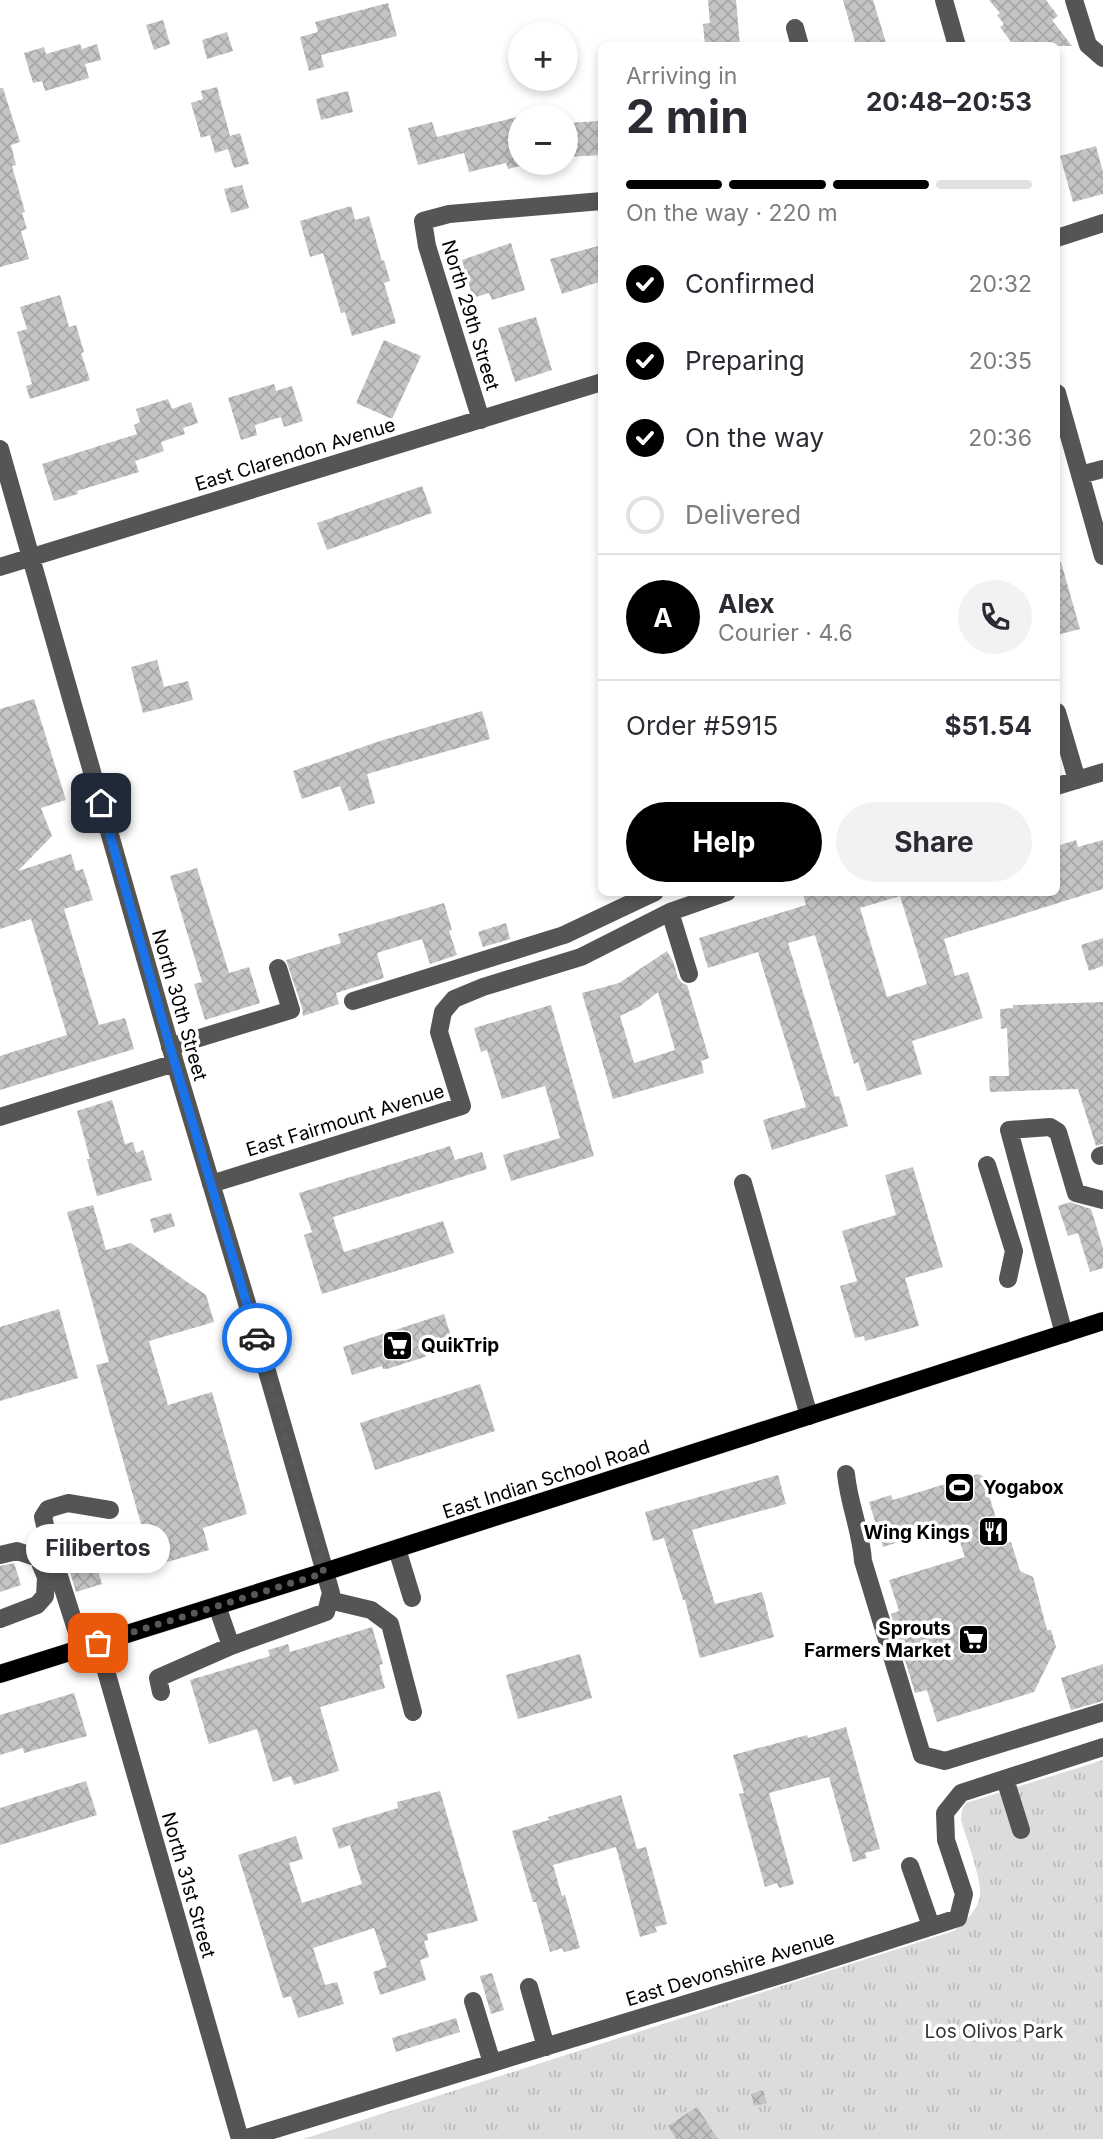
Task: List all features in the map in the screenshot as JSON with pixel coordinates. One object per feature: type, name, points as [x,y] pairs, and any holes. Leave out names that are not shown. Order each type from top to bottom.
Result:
[{"type":"main road","name":"East Indian School Road","points":[[0,1674],[324,1573],[1103,1321]]},
{"type":"street","points":[[944,0],[956,42]]},
{"type":"street","points":[[1074,0],[1088,45],[1103,58]]},
{"type":"street","name":"North 29th Street","points":[[481,420],[422,222],[449,214],[598,201]]},
{"type":"street","points":[[1060,236],[1103,223]]},
{"type":"street","name":"East Clarendon Avenue","points":[[0,567],[598,383]]},
{"type":"street","points":[[1060,404],[1103,556]]},
{"type":"street","name":"North 30th Street","points":[[0,449],[172,1055],[331,1593],[329,1600]]},
{"type":"street","points":[[1080,475],[1103,469]]},
{"type":"street","points":[[1060,722],[1077,780]]},
{"type":"street","points":[[1060,785],[1103,772]]},
{"type":"street","points":[[353,1001],[564,935],[646,896]]},
{"type":"street","name":"East Fairmount Avenue","points":[[211,1184],[462,1106],[439,1032],[443,1013],[454,999],[483,987],[581,957],[670,912],[716,896]]},
{"type":"street","points":[[670,912],[690,974]]},
{"type":"street","points":[[475,963],[483,987]]},
{"type":"street","points":[[0,1117],[291,1010],[278,968]]},
{"type":"street","points":[[1064,1334],[1009,1130],[1050,1127],[1058,1132],[1076,1193],[1103,1200]]},
{"type":"street","points":[[987,1165],[1014,1251],[1008,1279]]},
{"type":"street","points":[[743,1183],[809,1416]]},
{"type":"street","points":[[846,1474],[848,1496],[862,1540],[863,1561],[922,1755],[944,1761],[1103,1712]]},
{"type":"street","name":"North 31st Street","points":[[110,1510],[68,1503],[47,1509],[43,1517],[52,1555],[90,1645],[242,2139]]},
{"type":"street","points":[[397,1549],[412,1598]]},
{"type":"street","points":[[0,1555],[17,1551],[38,1558],[46,1577],[46,1597],[37,1605],[0,1619]]},
{"type":"street","points":[[160,1692],[158,1678],[231,1646],[326,1612],[329,1600],[371,1610],[390,1624],[413,1712]]},
{"type":"street","points":[[217,1606],[231,1646]]},
{"type":"street","name":"East Devonshire Avenue","points":[[242,2139],[784,1974],[958,1917],[964,1894],[946,1840],[945,1813],[961,1793],[1103,1747]]},
{"type":"street","points":[[1005,1779],[1021,1830]]},
{"type":"street","points":[[910,1866],[932,1926]]},
{"type":"street","points":[[528,1987],[546,2047]]},
{"type":"street","points":[[472,2001],[492,2063]]},
{"type":"green space","name":"Los Olivos Park","points":[[1103,1760],[1103,2139],[303,2139],[954,1931],[974,1911],[980,1896],[976,1869],[961,1820],[966,1803]]},
{"type":"building","points":[[708,0],[736,0],[740,42],[705,42],[703,24],[710,23]]},
{"type":"building","points":[[843,0],[873,0],[886,42],[855,42]]},
{"type":"building","points":[[989,0],[1046,0],[1058,16],[1052,20],[1072,46],[1060,46],[1060,42],[1011,42],[1000,27],[1004,24],[997,15],[1000,13]]},
{"type":"building","points":[[388,3],[397,36],[321,55],[324,67],[309,71],[300,37],[318,32],[315,22]]},
{"type":"building","points":[[163,20],[170,44],[154,50],[146,25]]},
{"type":"building","points":[[227,32],[233,51],[207,59],[202,40]]},
{"type":"building","points":[[80,44],[82,49],[97,44],[101,60],[85,64],[89,78],[45,91],[42,81],[33,83],[24,53],[44,47],[46,54]]},
{"type":"building","points":[[217,87],[230,136],[240,133],[249,164],[234,168],[228,149],[215,153],[210,135],[201,138],[191,103],[203,99],[201,91]]},
{"type":"building","points":[[0,88],[3,88],[20,142],[11,145],[16,165],[12,166],[25,212],[22,213],[27,229],[21,231],[29,259],[0,267]]},
{"type":"building","points":[[348,91],[353,112],[321,120],[316,99]]},
{"type":"building","points":[[508,119],[508,169],[506,163],[469,172],[464,153],[418,165],[408,128],[432,122],[437,137]]},
{"type":"building","points":[[598,121],[598,155],[578,156],[578,122]]},
{"type":"building","points":[[1096,146],[1103,172],[1103,194],[1073,202],[1060,156]]},
{"type":"building","points":[[242,185],[249,208],[231,213],[224,189]]},
{"type":"building","points":[[351,206],[355,220],[369,216],[390,281],[384,283],[396,323],[352,336],[345,312],[341,313],[323,253],[310,257],[300,221]]},
{"type":"building","points":[[511,243],[525,290],[492,300],[489,293],[473,298],[462,260]]},
{"type":"building","points":[[598,246],[598,282],[562,294],[550,259]]},
{"type":"building","points":[[60,295],[69,327],[76,325],[90,380],[30,399],[26,386],[32,384],[17,332],[27,329],[20,307]]},
{"type":"building","points":[[536,317],[552,370],[515,382],[498,328]]},
{"type":"building","points":[[384,340],[421,356],[392,419],[356,403]]},
{"type":"building","points":[[274,384],[276,391],[292,386],[303,421],[284,427],[281,417],[255,425],[257,435],[241,440],[228,398]]},
{"type":"building","points":[[168,399],[172,409],[191,402],[198,423],[183,428],[185,434],[161,442],[164,451],[135,461],[139,472],[54,501],[42,464],[137,434],[134,425],[140,422],[136,409]]},
{"type":"building","points":[[422,486],[432,513],[327,550],[317,523]]},
{"type":"building","points":[[1060,562],[1080,629],[1060,634]]},
{"type":"building","points":[[157,660],[164,687],[188,681],[193,700],[143,713],[131,667]]},
{"type":"building","points":[[34,699],[66,800],[41,808],[52,836],[18,871],[71,854],[76,871],[83,869],[93,900],[64,909],[99,1025],[125,1018],[134,1049],[0,1090],[0,1056],[67,1035],[31,919],[0,929],[0,709]]},
{"type":"building","points":[[482,711],[490,739],[367,774],[375,803],[349,811],[340,786],[302,799],[293,771],[380,741]]},
{"type":"building","points":[[1076,840],[1078,847],[1103,840],[1103,889],[944,939],[955,976],[968,972],[983,1018],[912,1041],[922,1074],[867,1091],[858,1062],[854,1064],[815,935],[788,943],[835,1097],[839,1096],[848,1126],[772,1150],[763,1120],[806,1107],[758,952],[708,968],[699,938],[806,905],[803,896],[900,896],[1060,896],[1060,845]],"holes":[[[900,896],[927,984],[887,997],[860,908]]]},
{"type":"building","points":[[197,868],[229,973],[249,967],[260,1003],[205,1020],[194,984],[202,982],[170,876]]},
{"type":"building","points":[[444,903],[457,955],[430,964],[422,939],[377,953],[384,978],[336,993],[339,1004],[303,1016],[286,960],[341,943],[338,934]]},
{"type":"building","points":[[506,923],[510,939],[483,947],[478,932]]},
{"type":"building","points":[[1103,938],[1103,966],[1089,971],[1081,945]]},
{"type":"building","points":[[667,951],[678,978],[687,985],[709,1058],[701,1061],[704,1073],[613,1099],[582,993],[619,983]],"holes":[[[658,992],[675,1050],[634,1063],[620,1016],[639,1007]]]},
{"type":"building","points":[[1103,1002],[1103,1144],[1096,1146],[1078,1089],[990,1092],[989,1076],[1009,1076],[1007,1028],[1001,1029],[1000,1009],[1013,1008],[1013,1005]]},
{"type":"building","points":[[551,1005],[594,1156],[511,1181],[503,1155],[560,1138],[545,1086],[502,1099],[487,1050],[481,1052],[474,1028]]},
{"type":"building","points":[[112,1100],[125,1144],[133,1142],[136,1153],[143,1150],[152,1180],[97,1196],[77,1111]]},
{"type":"building","points":[[450,1146],[455,1160],[482,1152],[487,1169],[333,1217],[344,1252],[443,1221],[454,1253],[322,1294],[304,1235],[312,1232],[299,1193]]},
{"type":"building","points":[[913,1167],[943,1267],[905,1278],[919,1326],[865,1341],[864,1336],[855,1338],[840,1286],[857,1281],[842,1231],[896,1215],[885,1175]]},
{"type":"building","points":[[1070,1202],[1091,1209],[1103,1248],[1103,1268],[1090,1272],[1078,1233],[1068,1236],[1058,1206]]},
{"type":"building","points":[[93,1205],[106,1250],[131,1243],[206,1295],[214,1322],[149,1341],[168,1405],[212,1392],[247,1514],[203,1528],[209,1550],[153,1566],[96,1365],[109,1362],[67,1212]]},
{"type":"building","points":[[171,1213],[175,1226],[154,1233],[150,1219]]},
{"type":"building","points":[[59,1309],[78,1378],[0,1401],[0,1327]]},
{"type":"building","name":"QuikTrip","points":[[444,1314],[453,1343],[427,1351],[425,1357],[387,1369],[382,1366],[352,1375],[343,1347]]},
{"type":"building","name":"QuikTrip","points":[[480,1384],[495,1431],[375,1470],[360,1423]]},
{"type":"building","name":"Sprouts Farmers Market","points":[[978,1474],[983,1476],[1004,1544],[1011,1542],[1020,1571],[1033,1577],[1047,1630],[1051,1630],[1056,1647],[1034,1692],[937,1722],[927,1690],[915,1693],[891,1614],[899,1611],[889,1580],[965,1557],[954,1524],[883,1547],[869,1502],[891,1495],[893,1500]]},
{"type":"building","points":[[778,1475],[786,1504],[692,1530],[715,1604],[762,1592],[774,1637],[700,1658],[685,1600],[664,1538],[653,1541],[645,1512]]},
{"type":"building","points":[[84,1527],[102,1584],[76,1592],[59,1535]]},
{"type":"building","points":[[14,1563],[21,1585],[0,1592],[0,1566]]},
{"type":"building","points":[[372,1627],[383,1664],[379,1665],[385,1688],[320,1707],[339,1771],[294,1785],[291,1776],[273,1782],[257,1729],[209,1744],[190,1680],[270,1656],[268,1650],[288,1644],[290,1652]]},
{"type":"building","points":[[580,1654],[592,1698],[518,1719],[506,1675]]},
{"type":"building","points":[[1103,1664],[1103,1701],[1071,1710],[1061,1678]]},
{"type":"building","points":[[74,1693],[87,1736],[24,1753],[23,1748],[0,1755],[0,1715]]},
{"type":"building","points":[[846,1727],[880,1849],[865,1853],[867,1858],[853,1862],[829,1777],[769,1793],[794,1884],[779,1888],[777,1883],[765,1887],[739,1794],[744,1793],[733,1755]]},
{"type":"building","points":[[86,1781],[97,1815],[0,1845],[0,1808]]},
{"type":"building","points":[[440,1791],[478,1921],[427,1934],[428,1940],[424,1941],[429,1957],[420,1960],[426,1980],[380,1995],[373,1972],[387,1967],[374,1928],[313,1948],[325,1985],[337,1982],[344,2004],[298,2018],[291,1996],[283,1998],[238,1855],[296,1836],[303,1859],[289,1863],[302,1903],[362,1884],[350,1845],[339,1849],[332,1828],[398,1808],[397,1802]]},
{"type":"building","points":[[621,1795],[637,1849],[646,1847],[667,1924],[655,1927],[657,1932],[640,1937],[616,1847],[553,1865],[562,1896],[565,1895],[580,1948],[564,1952],[562,1948],[550,1952],[512,1831]]},
{"type":"building","points":[[492,1973],[504,2010],[491,2014],[480,1976]]},
{"type":"building","points":[[456,2018],[460,2032],[396,2052],[392,2038]]},
{"type":"building","points":[[763,2090],[767,2103],[754,2106],[751,2094]]},
{"type":"building","points":[[697,2107],[718,2139],[676,2139],[668,2126]]},
{"type":"way so far","points":[[98,1643],[324,1573],[257,1338]]},
{"type":"place","name":"QuikTrip","points":[[398,1345]]},
{"type":"place","name":"Yogabox","points":[[960,1487]]},
{"type":"place","name":"Wing Kings","points":[[993,1532]]},
{"type":"place","name":"Sprouts Farmers Market","points":[[974,1639]]},
{"type":"place","name":"Filibertos","points":[[98,1643]]},
{"type":"route","points":[[101,803],[257,1338]]}]
